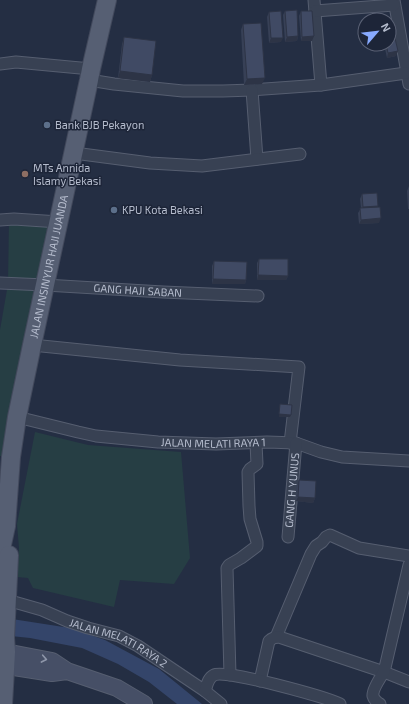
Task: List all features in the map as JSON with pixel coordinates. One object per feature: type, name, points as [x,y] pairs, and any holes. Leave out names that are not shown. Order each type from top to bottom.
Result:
[{"type":"main road","name":"JALAN INSINYUR HAJI JUANDA","points":[[6,526],[6,457],[17,417],[107,0]]},
{"type":"main road","points":[[3,704],[7,659],[7,600],[10,551],[6,526]]},
{"type":"main road","points":[[0,569],[1,549],[6,526]]},
{"type":"street","points":[[321,85],[314,5],[394,2],[409,84]]},
{"type":"street","points":[[0,64],[16,62],[90,75],[114,84],[183,92],[252,90],[321,85],[406,72]]},
{"type":"street","points":[[252,90],[257,159]]},
{"type":"street","points":[[74,153],[150,163],[202,166],[300,154]]},
{"type":"street","points":[[0,220],[14,219],[59,222]]},
{"type":"street","name":"GANG HAJI SABAN","points":[[0,283],[258,296]]},
{"type":"street","name":"GANG H YUNUS","points":[[32,345],[180,360],[299,367],[288,537]]},
{"type":"street","name":"JALAN MELATI RAYA 1","points":[[17,417],[96,436],[158,442],[216,444],[267,442],[293,443],[342,457],[409,461]]},
{"type":"street","points":[[230,675],[227,568],[229,565],[257,546],[250,519],[248,472],[257,464],[256,443]]},
{"type":"street","points":[[276,637],[311,554],[316,546],[326,537],[330,535],[359,548],[409,556]]},
{"type":"street","points":[[380,704],[374,699],[373,694],[384,672],[409,565]]},
{"type":"street","name":"JALAN MELATI RAYA 2","points":[[7,600],[42,610],[88,628],[119,636],[138,646],[205,691],[220,704]]},
{"type":"street","points":[[260,681],[269,641],[278,637],[384,672],[409,682]]},
{"type":"street","points":[[7,659],[52,673],[67,671],[118,688],[144,704]]},
{"type":"street","points":[[205,691],[208,680],[214,675],[222,674],[260,681],[322,697],[340,704]]},
{"type":"green space","points":[[9,220],[59,222],[11,457],[0,456],[0,330],[8,284]]},
{"type":"green space","points":[[35,432],[88,445],[181,452],[190,558],[174,584],[120,580],[114,607],[33,588],[28,578],[17,577],[19,548],[17,524]]},
{"type":"water","points":[[12,619],[70,628],[105,640],[159,669],[202,704],[177,704],[149,682],[118,664],[82,648],[11,636]]},
{"type":"building","points":[[297,10],[298,36],[287,37],[285,11]]},
{"type":"building","points":[[281,11],[283,38],[271,38],[269,12]]},
{"type":"building","points":[[301,11],[312,11],[314,36],[302,37]]},
{"type":"building","points":[[261,23],[265,78],[247,79],[243,24]]},
{"type":"building","points":[[124,37],[156,41],[152,75],[120,71]]},
{"type":"building","points":[[377,193],[378,206],[363,207],[362,194]]},
{"type":"building","points":[[380,207],[381,218],[361,220],[360,208]]},
{"type":"building","points":[[259,259],[288,259],[288,276],[258,275]]},
{"type":"building","points":[[214,261],[247,262],[246,280],[213,279]]},
{"type":"building","points":[[280,404],[292,405],[291,415],[279,414]]},
{"type":"building","points":[[299,480],[316,481],[315,498],[298,497]]},
{"type":"place","name":"Bank BJB Pekayon","points":[[47,125]]},
{"type":"place","name":"MTs Annida Islamy Bekasi","points":[[25,174]]},
{"type":"place","name":"KPU Kota Bekasi","points":[[114,210]]}]
